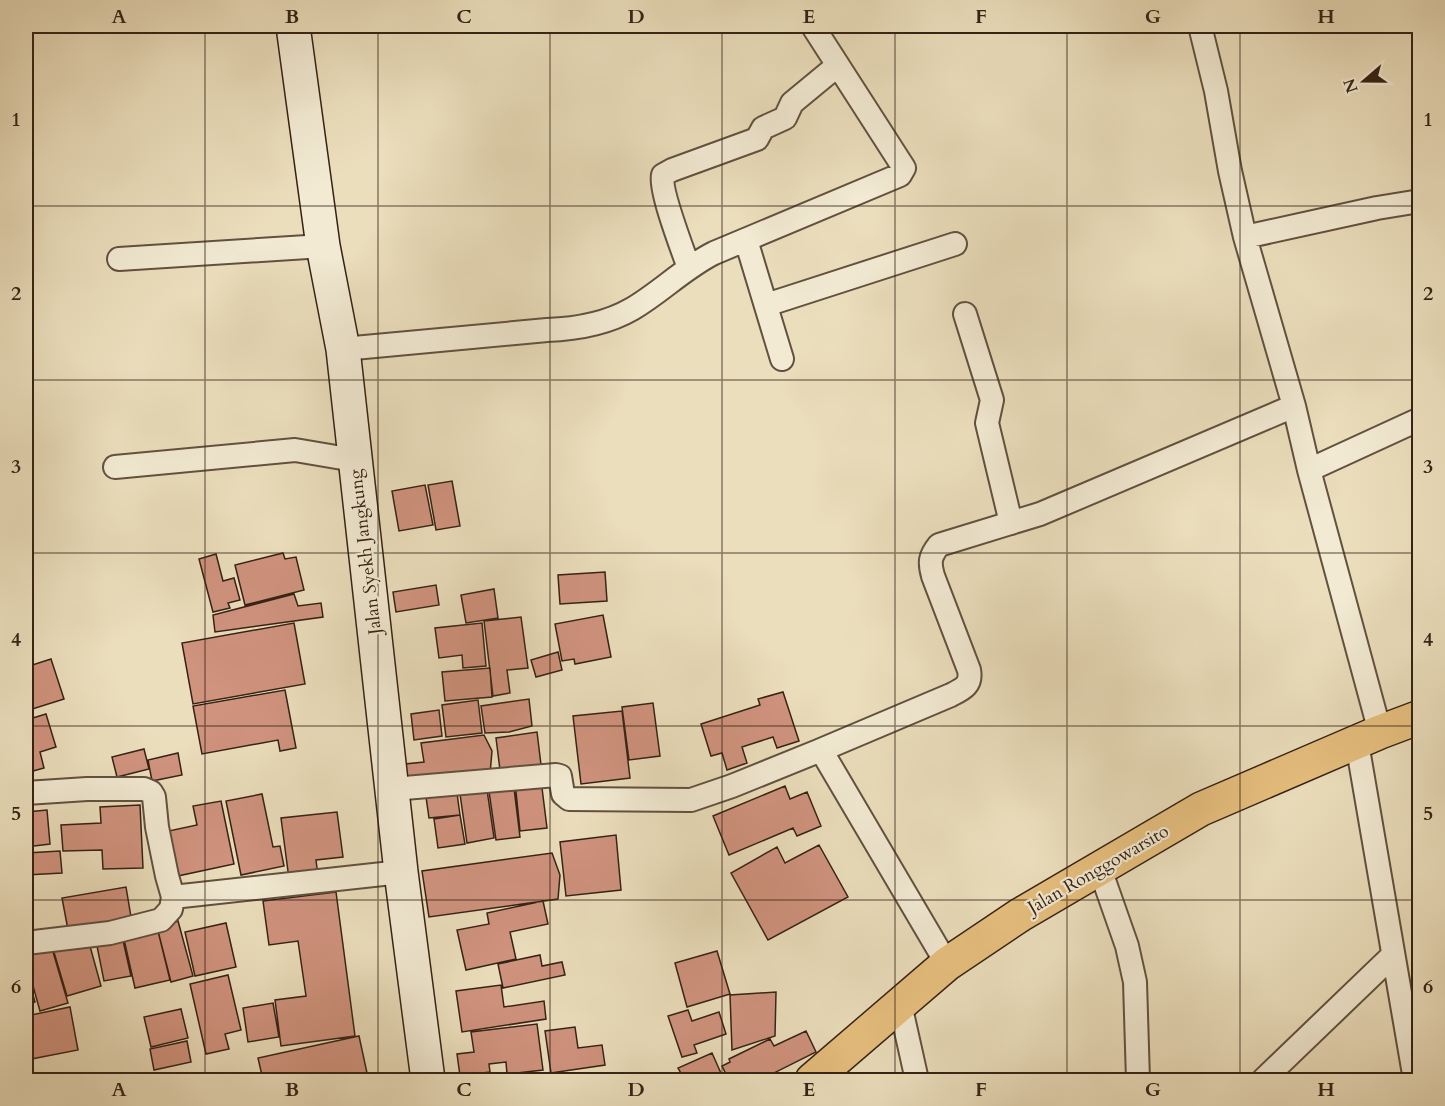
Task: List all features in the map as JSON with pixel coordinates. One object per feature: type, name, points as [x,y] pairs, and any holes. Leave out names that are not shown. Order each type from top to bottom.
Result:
[{"type":"main road","name":"Jalan Syekh Jangkung","points":[[293,26],[323,246],[343,349],[401,872],[428,1080]]},
{"type":"main road","name":"Jalan Ronggowarsito","points":[[812,1080],[947,964],[1020,915],[1201,809],[1419,717]]},
{"type":"street","points":[[1200,26],[1216,91],[1230,171],[1245,237],[1294,406],[1369,737],[1393,955],[1415,1080]]},
{"type":"street","points":[[343,349],[588,326],[632,309],[714,253],[900,175],[904,171],[814,28]]},
{"type":"street","points":[[689,268],[661,180],[663,175],[757,138],[763,128],[785,118],[792,103],[838,65]]},
{"type":"street","points":[[1245,237],[1419,201]]},
{"type":"street","points":[[746,240],[782,359]]},
{"type":"street","points":[[766,305],[955,244]]},
{"type":"street","points":[[119,259],[323,246]]},
{"type":"street","points":[[965,314],[992,400],[987,423],[1011,523]]},
{"type":"street","points":[[393,789],[556,775],[560,776],[563,794],[569,799],[691,800],[732,786],[951,695],[968,685],[970,677],[929,562],[939,544],[1040,514],[1294,406]]},
{"type":"street","points":[[1309,470],[1419,419]]},
{"type":"street","points":[[115,467],[295,450],[354,460]]},
{"type":"street","points":[[821,750],[947,964]]},
{"type":"street","points":[[26,794],[87,789],[144,789],[151,792],[173,897],[171,909],[161,920],[110,933],[26,943]]},
{"type":"street","points":[[1100,869],[1127,946],[1135,982],[1138,1080]]},
{"type":"street","points":[[173,897],[401,872]]},
{"type":"street","points":[[1263,1080],[1393,955]]},
{"type":"street","points":[[900,1004],[917,1080]]},
{"type":"building","points":[[452,481],[460,526],[436,530],[428,485]]},
{"type":"building","points":[[425,485],[433,525],[399,531],[392,491]]},
{"type":"building","points":[[283,553],[285,559],[296,557],[304,590],[245,605],[235,565]]},
{"type":"building","points":[[216,554],[223,581],[234,578],[240,600],[228,603],[230,608],[213,612],[199,559]]},
{"type":"building","points":[[605,572],[607,601],[560,604],[558,575]]},
{"type":"building","points":[[436,585],[439,605],[396,612],[393,592]]},
{"type":"building","points":[[494,589],[498,618],[466,623],[461,595]]},
{"type":"building","points":[[294,594],[298,606],[321,603],[323,617],[215,632],[213,615]]},
{"type":"building","points":[[603,615],[611,657],[575,664],[574,659],[562,661],[555,624]]},
{"type":"building","points":[[521,617],[528,668],[507,670],[510,693],[493,696],[484,621]]},
{"type":"building","points":[[294,623],[305,684],[193,704],[182,643]]},
{"type":"building","points":[[482,623],[486,666],[463,668],[462,655],[439,658],[435,628]]},
{"type":"building","points":[[558,652],[562,670],[536,677],[531,660]]},
{"type":"building","points":[[51,659],[64,699],[26,711],[26,667]]},
{"type":"building","points":[[490,668],[492,697],[445,701],[442,672]]},
{"type":"building","points":[[285,690],[296,748],[280,751],[278,740],[202,754],[193,706]]},
{"type":"building","points":[[783,692],[799,741],[777,748],[773,737],[742,747],[747,763],[727,770],[722,753],[711,756],[701,724],[760,705],[758,699]]},
{"type":"building","points":[[529,699],[532,726],[509,732],[485,733],[481,706]]},
{"type":"building","points":[[478,700],[482,733],[446,737],[442,705]]},
{"type":"building","points":[[653,703],[660,756],[629,760],[622,707]]},
{"type":"building","points":[[439,710],[442,736],[414,740],[411,714]]},
{"type":"building","points":[[622,711],[630,778],[581,784],[573,716]]},
{"type":"building","points":[[46,714],[56,747],[40,752],[44,768],[26,773],[26,720]]},
{"type":"building","points":[[537,732],[542,773],[501,778],[496,738]]},
{"type":"building","points":[[484,735],[492,751],[490,774],[408,786],[405,764],[424,762],[421,743]]},
{"type":"building","points":[[144,749],[149,769],[117,777],[112,757]]},
{"type":"building","points":[[178,753],[182,775],[152,781],[148,760]]},
{"type":"building","points":[[513,780],[520,837],[496,840],[488,784]]},
{"type":"building","points":[[541,780],[547,828],[520,831],[515,782]]},
{"type":"building","points":[[486,783],[494,838],[467,843],[459,787]]},
{"type":"building","points":[[456,786],[460,815],[429,818],[425,790]]},
{"type":"building","points":[[785,786],[790,799],[807,792],[821,826],[797,836],[793,828],[729,855],[713,816]]},
{"type":"building","points":[[262,794],[273,847],[280,846],[284,866],[241,875],[226,801]]},
{"type":"building","points":[[221,801],[234,864],[173,877],[164,832],[197,825],[193,806]]},
{"type":"building","points":[[140,805],[143,868],[103,869],[102,850],[63,851],[61,825],[101,823],[100,807]]},
{"type":"building","points":[[47,810],[50,844],[26,847],[26,812]]},
{"type":"building","points":[[337,812],[343,857],[316,860],[318,876],[289,879],[281,818]]},
{"type":"building","points":[[460,815],[465,844],[438,848],[434,819]]},
{"type":"building","points":[[616,835],[621,890],[566,896],[560,842]]},
{"type":"building","points":[[819,845],[848,897],[768,940],[731,873],[777,847],[785,863]]},
{"type":"building","points":[[60,851],[62,873],[26,875],[26,853]]},
{"type":"building","points":[[552,853],[560,875],[558,899],[429,917],[422,871]]},
{"type":"building","points":[[126,887],[132,923],[69,935],[62,898]]},
{"type":"building","points":[[336,892],[355,1036],[281,1046],[275,1000],[306,996],[298,941],[269,945],[263,901]]},
{"type":"building","points":[[543,901],[548,924],[510,932],[516,959],[466,970],[457,930],[489,924],[487,913]]},
{"type":"building","points":[[178,921],[193,976],[171,982],[157,927]]},
{"type":"building","points":[[226,923],[236,967],[195,976],[185,932]]},
{"type":"building","points":[[157,927],[170,980],[135,988],[123,935]]},
{"type":"building","points":[[122,936],[131,976],[104,981],[96,941]]},
{"type":"building","points":[[88,939],[101,986],[67,996],[53,949]]},
{"type":"building","points":[[51,945],[68,1003],[40,1011],[26,961],[26,953]]},
{"type":"building","points":[[717,951],[730,994],[687,1007],[675,963]]},
{"type":"building","points":[[540,955],[542,966],[562,962],[565,975],[503,988],[498,964]]},
{"type":"building","points":[[26,970],[35,1002],[26,1005]]},
{"type":"building","points":[[228,975],[241,1030],[225,1034],[229,1049],[206,1054],[190,984]]},
{"type":"building","points":[[501,985],[504,1007],[544,1001],[546,1019],[462,1032],[456,991]]},
{"type":"building","points":[[776,992],[775,1036],[732,1050],[730,995]]},
{"type":"building","points":[[273,1003],[279,1037],[248,1042],[243,1008]]},
{"type":"building","points":[[70,1007],[78,1050],[26,1060],[26,1016]]},
{"type":"building","points":[[181,1009],[188,1038],[151,1047],[144,1017]]},
{"type":"building","points":[[688,1010],[692,1021],[719,1012],[726,1034],[694,1045],[697,1053],[682,1057],[668,1016]]},
{"type":"building","points":[[537,1024],[543,1070],[507,1074],[506,1062],[489,1064],[490,1072],[460,1076],[457,1054],[474,1052],[471,1032]]},
{"type":"building","points":[[575,1027],[578,1048],[602,1045],[605,1065],[551,1073],[545,1031]]},
{"type":"building","points":[[806,1031],[816,1052],[760,1080],[729,1080],[722,1066],[730,1062],[729,1059],[770,1039],[774,1046]]},
{"type":"building","points":[[359,1036],[367,1073],[353,1076],[354,1080],[263,1080],[258,1058]]},
{"type":"building","points":[[187,1041],[191,1062],[154,1070],[150,1049]]},
{"type":"building","points":[[712,1053],[724,1080],[676,1080],[683,1077],[678,1068]]},
{"type":"building","points":[[259,1075],[261,1080],[242,1079]]}]
